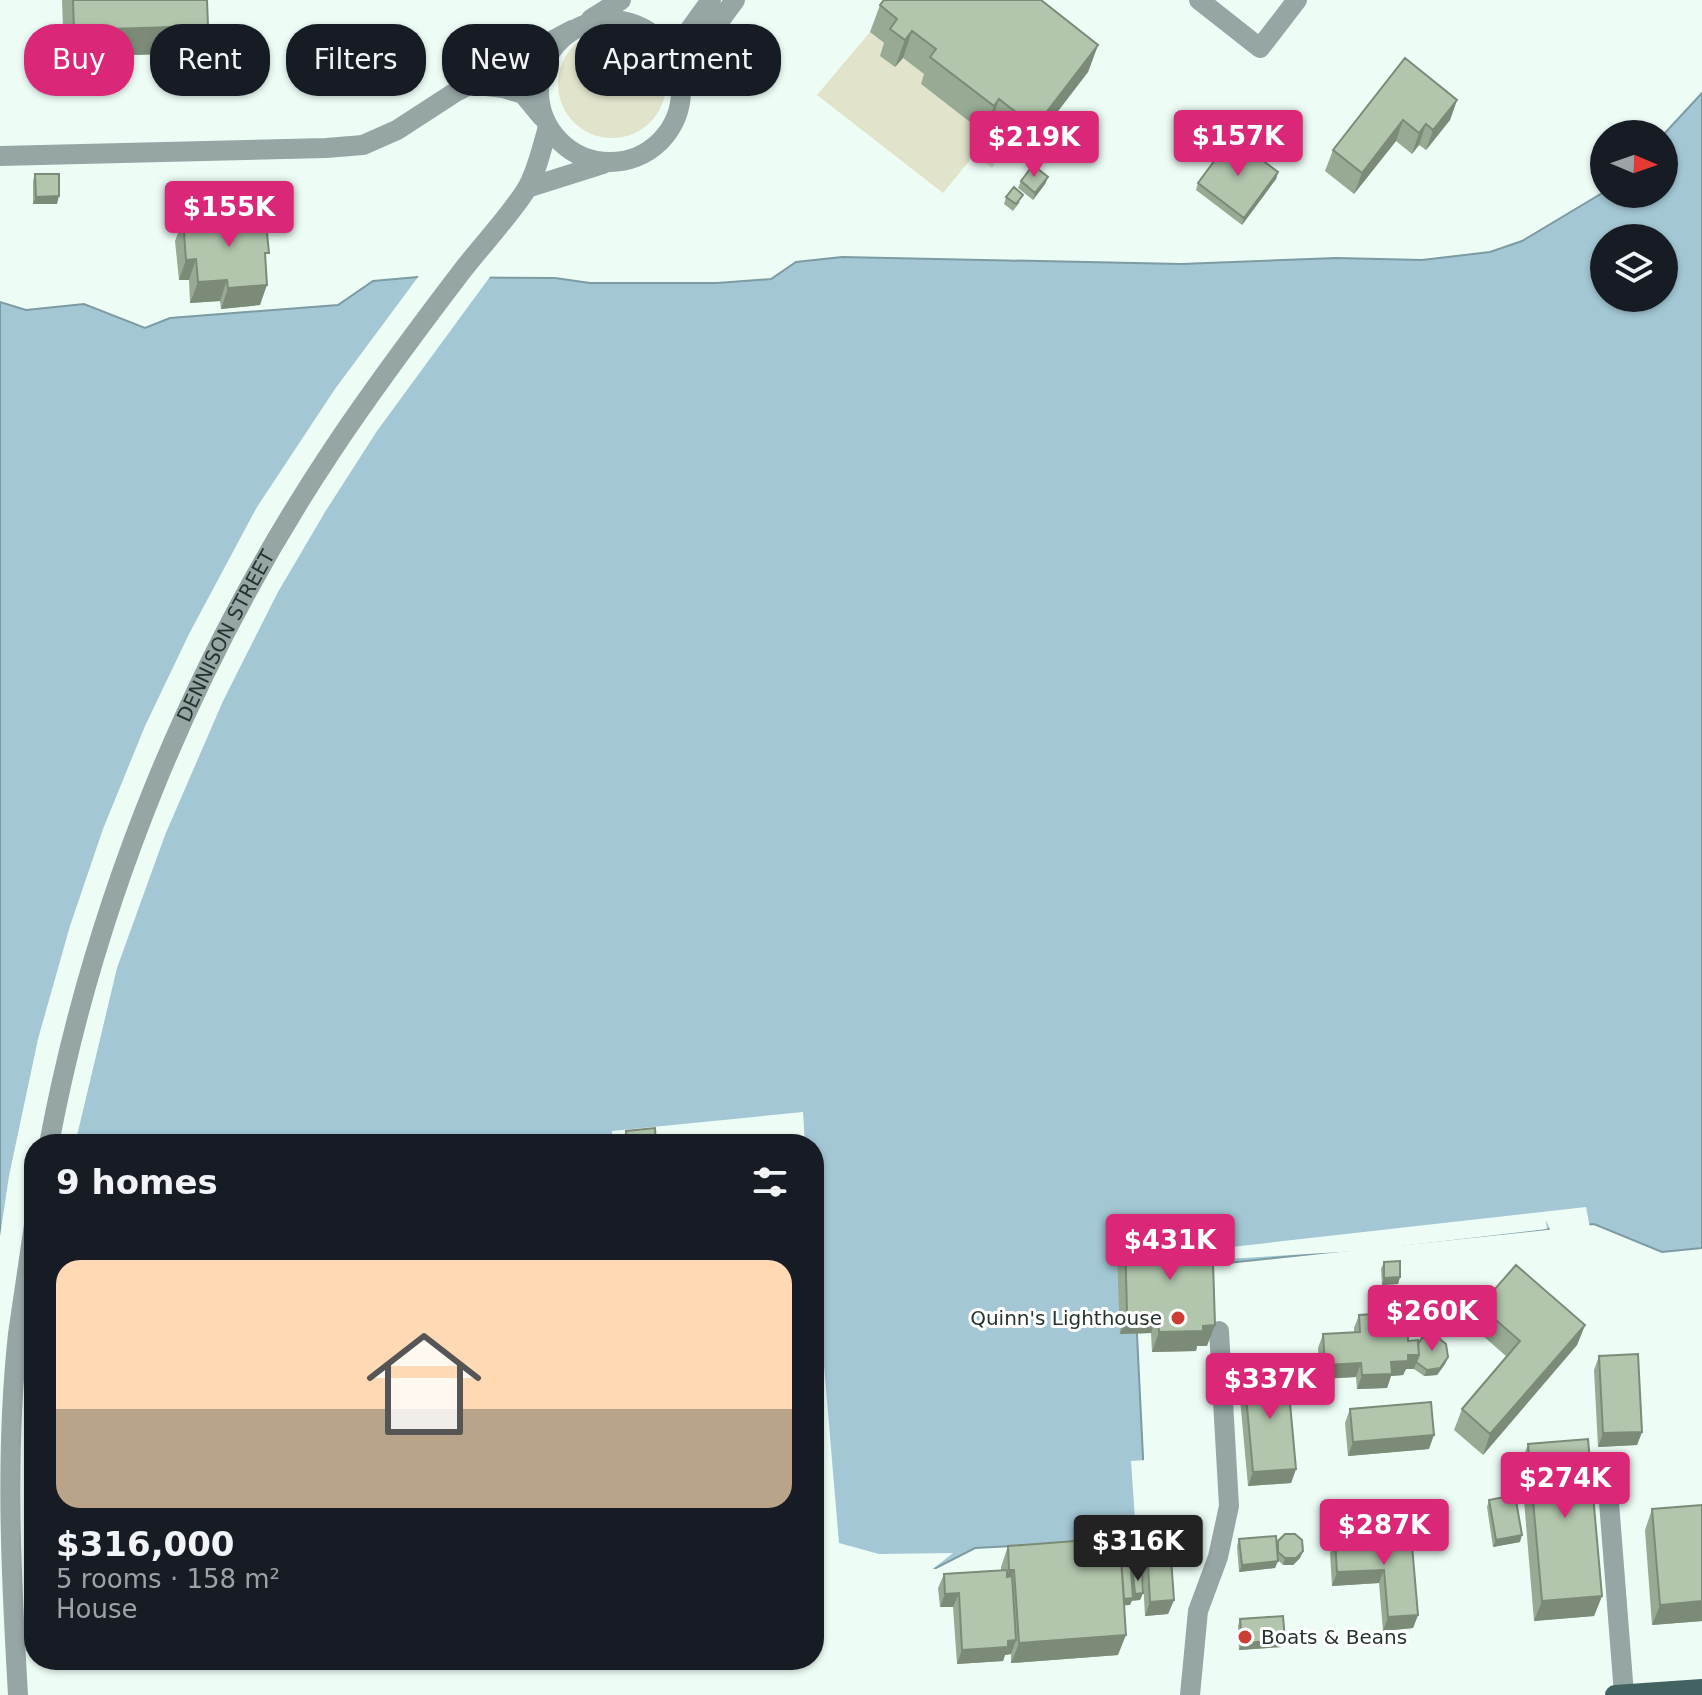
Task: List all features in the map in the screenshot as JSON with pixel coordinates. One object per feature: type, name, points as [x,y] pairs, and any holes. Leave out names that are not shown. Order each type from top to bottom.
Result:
[{"type":"main road","points":[[1615,1695],[1702,1689]]},
{"type":"street","points":[[559,37],[621,0]]},
{"type":"street","points":[[694,24],[711,0]]},
{"type":"street","points":[[717,24],[735,0]]},
{"type":"street","points":[[1199,0],[1260,48],[1297,0]]},
{"type":"street","points":[[586,24],[596,20],[618,19],[636,24]]},
{"type":"street","points":[[546,124],[539,101],[539,80],[557,43],[574,29]]},
{"type":"street","points":[[0,156],[363,145],[397,130],[451,96]]},
{"type":"street","points":[[525,96],[563,145],[582,158],[605,163]]},
{"type":"street","points":[[527,188],[648,153],[665,138],[677,119],[682,96]]},
{"type":"street","name":"DENNISON STREET","points":[[51,1134],[85,990],[118,885],[161,770],[209,667],[267,556],[330,453],[395,361],[527,188],[546,124]]},
{"type":"street","points":[[18,1695],[12,1589],[11,1448],[18,1336],[24,1294]]},
{"type":"street","points":[[1190,1695],[1198,1611],[1218,1557],[1229,1506],[1219,1331]]},
{"type":"street","points":[[1606,1464],[1624,1694]]},
{"type":"green space","points":[[870,32],[887,46],[895,67],[903,58],[927,76],[921,84],[984,133],[990,126],[1010,142],[992,168],[975,154],[943,193],[817,95]]},
{"type":"green space","points":[[574,46],[575,96],[665,96],[650,122],[633,134],[612,138],[591,134],[574,122],[562,105],[559,73]]},
{"type":"water","points":[[1702,93],[1702,1248],[1662,1252],[1594,1224],[1134,1273],[1147,1539],[975,1548],[936,1568],[824,1560],[824,1134],[24,1134],[24,1199],[0,1332],[0,302],[26,310],[84,304],[145,328],[170,318],[338,305],[373,281],[418,277],[555,278],[590,283],[717,283],[771,279],[796,262],[842,257],[1181,264],[1336,258],[1422,260],[1490,252],[1522,241],[1590,200],[1590,208],[1678,208],[1677,120]]},
{"type":"pier","points":[[421,273],[492,274],[377,431],[325,512],[278,592],[223,701],[165,835],[117,968],[77,1134],[24,1134],[24,1322],[0,1336],[0,1236],[9,1176],[38,1039],[70,926],[103,829],[145,726],[189,634],[257,507],[335,389]]},
{"type":"pier","points":[[803,1112],[804,1134],[612,1134],[612,1131]]},
{"type":"pier","points":[[1586,1207],[1590,1228],[1551,1232],[1546,1220],[1547,1229],[1357,1251],[1160,1263],[1160,1255]]},
{"type":"pier","points":[[824,1365],[839,1543],[879,1554],[953,1553],[929,1572],[841,1566],[840,1562],[824,1563]]},
{"type":"pier","points":[[1147,1460],[1150,1533],[1136,1534],[1131,1461]]},
{"type":"building","points":[[73,0],[207,0],[208,24],[150,24],[150,28],[134,28],[134,24],[74,24]]},
{"type":"building","points":[[884,0],[1041,0],[1098,45],[1035,127],[999,99],[994,106],[930,57],[936,49],[912,31],[905,40],[890,29],[897,19],[880,5]]},
{"type":"building","points":[[1405,58],[1457,100],[1433,130],[1426,124],[1419,133],[1403,120],[1362,173],[1333,150]]},
{"type":"building","points":[[1259,122],[1277,137],[1268,149],[1249,134]]},
{"type":"building","points":[[1232,137],[1278,172],[1244,218],[1198,183]]},
{"type":"building","points":[[1033,165],[1048,177],[1035,193],[1021,181]]},
{"type":"building","points":[[35,174],[59,174],[59,196],[36,197]]},
{"type":"building","points":[[1014,187],[1023,195],[1016,204],[1006,197]]},
{"type":"building","points":[[265,213],[269,253],[265,253],[267,285],[228,288],[227,280],[198,282],[196,259],[186,260],[183,220]]},
{"type":"building","points":[[655,1128],[655,1134],[626,1134],[626,1131]]},
{"type":"building","points":[[1167,1234],[1168,1242],[1203,1241],[1204,1262],[1213,1262],[1215,1325],[1203,1326],[1203,1331],[1159,1332],[1158,1313],[1127,1314],[1125,1236]]},
{"type":"building","points":[[1400,1261],[1400,1277],[1384,1278],[1384,1262]]},
{"type":"building","points":[[1516,1265],[1585,1325],[1490,1434],[1462,1409],[1520,1341],[1480,1306]]},
{"type":"building","points":[[1390,1313],[1391,1330],[1408,1329],[1408,1341],[1418,1340],[1419,1355],[1408,1355],[1408,1361],[1391,1362],[1392,1374],[1362,1375],[1361,1363],[1325,1365],[1323,1334],[1360,1332],[1359,1315]]},
{"type":"building","points":[[1436,1336],[1446,1344],[1448,1357],[1440,1368],[1427,1370],[1416,1362],[1418,1344],[1422,1338]]},
{"type":"building","points":[[1638,1354],[1642,1432],[1603,1433],[1599,1356]]},
{"type":"building","points":[[1287,1370],[1296,1469],[1253,1472],[1244,1374]]},
{"type":"building","points":[[1431,1402],[1434,1435],[1353,1442],[1350,1409]]},
{"type":"building","points":[[1588,1439],[1602,1596],[1542,1601],[1528,1444]]},
{"type":"building","points":[[1515,1495],[1522,1535],[1496,1540],[1489,1500]]},
{"type":"building","points":[[1702,1505],[1702,1601],[1660,1605],[1652,1509]]},
{"type":"building","points":[[1285,1534],[1295,1534],[1302,1540],[1303,1551],[1296,1558],[1285,1558],[1278,1552],[1278,1541]]},
{"type":"building","points":[[1411,1534],[1418,1615],[1388,1617],[1384,1570],[1337,1572],[1335,1539]]},
{"type":"building","points":[[1276,1536],[1278,1561],[1242,1565],[1239,1539]]},
{"type":"building","points":[[1115,1538],[1115,1543],[1120,1542],[1126,1635],[1019,1643],[1014,1570],[1009,1570],[1008,1546]]},
{"type":"building","points":[[1170,1544],[1174,1600],[1150,1602],[1147,1546]]},
{"type":"building","points":[[1130,1555],[1133,1598],[1124,1599],[1121,1556]]},
{"type":"building","points":[[1007,1570],[1007,1577],[1012,1576],[1016,1640],[1008,1641],[1008,1647],[962,1650],[959,1593],[945,1594],[944,1574]]},
{"type":"building","points":[[1142,1572],[1143,1593],[1135,1594],[1133,1573]]},
{"type":"building","points":[[1283,1616],[1285,1640],[1242,1643],[1240,1619]]},
{"type":"place","name":"Quinn's Lighthouse","points":[[1178,1318]]},
{"type":"place","name":"Boats & Beans","points":[[1245,1637]]}]
